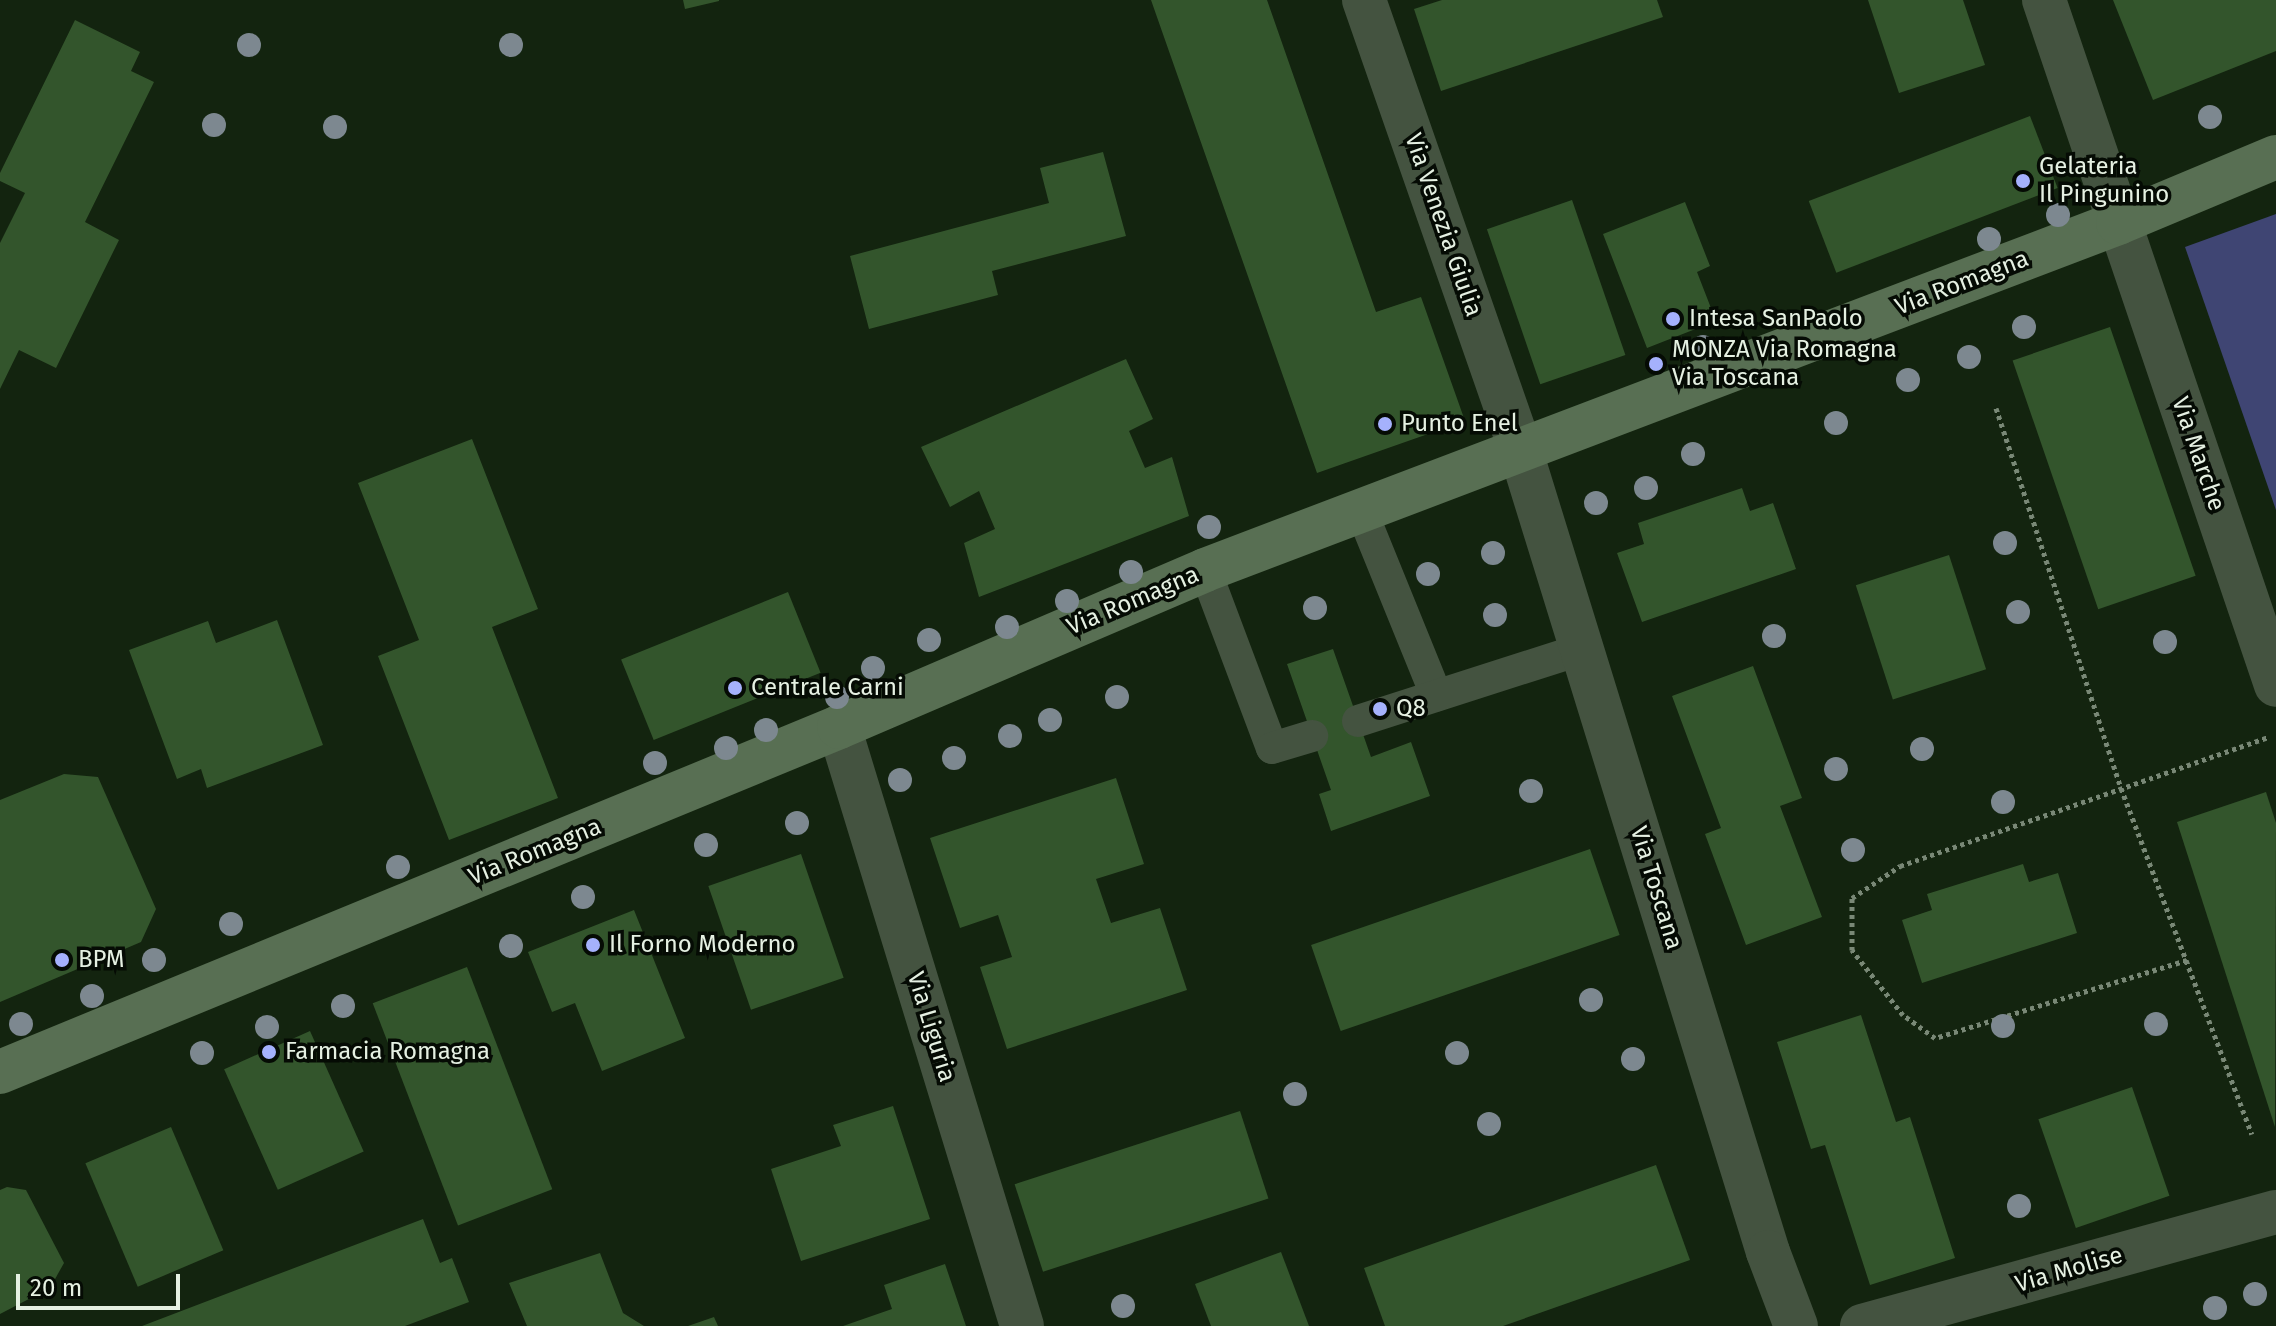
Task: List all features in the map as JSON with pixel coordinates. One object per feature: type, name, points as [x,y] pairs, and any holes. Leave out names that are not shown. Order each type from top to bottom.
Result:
[{"type":"street","name":"Via Venezia Giulia","points":[[1364,0],[1520,449]]},
{"type":"street","name":"Via Marche","points":[[2044,0],[2276,685]]},
{"type":"street","name":"Via Romagna","points":[[0,1072],[839,727],[1205,570],[2118,223],[2276,157]]},
{"type":"street","name":"Via Toscana","points":[[1520,449],[1768,1252],[1796,1326]]},
{"type":"street","name":"Via Liguria","points":[[839,727],[1022,1326]]},
{"type":"street","name":"Via Molise","points":[[1862,1326],[2276,1212]]},
{"type":"lane","points":[[1361,510],[1436,695]]},
{"type":"lane","points":[[1205,570],[1272,748],[1312,736]]},
{"type":"lane","points":[[1358,721],[1582,649]]},
{"type":"path","points":[[1996,408],[2121,788],[2252,1134]]},
{"type":"path","points":[[2187,960],[1935,1038],[1903,1015],[1852,950],[1852,898],[1900,866],[2276,734]]},
{"type":"shaded area","points":[[2276,214],[2276,510],[2185,247]]},
{"type":"building","points":[[683,0],[719,0],[719,1],[685,9]]},
{"type":"building","points":[[1151,0],[1267,0],[1376,312],[1421,297],[1465,421],[1317,473]]},
{"type":"building","points":[[1442,0],[1657,0],[1663,17],[1441,91],[1414,9]]},
{"type":"building","points":[[1868,0],[1963,0],[1985,65],[1899,93]]},
{"type":"building","points":[[2113,0],[2276,0],[2276,51],[2153,100]]},
{"type":"building","points":[[75,20],[140,52],[131,71],[154,82],[85,222],[119,240],[56,368],[19,350],[0,389],[0,243],[25,193],[0,181],[0,173]]},
{"type":"building","points":[[2030,116],[2058,188],[1836,273],[1809,201]]},
{"type":"building","points":[[1103,152],[1126,236],[992,271],[998,295],[869,329],[850,256],[1049,203],[1040,168]]},
{"type":"building","points":[[1572,200],[1625,355],[1540,384],[1487,229]]},
{"type":"building","points":[[1685,202],[1710,266],[1697,272],[1716,321],[1647,348],[1603,234]]},
{"type":"building","points":[[2110,327],[2196,576],[2098,609],[2013,361]]},
{"type":"building","points":[[1126,359],[1153,419],[1129,431],[1145,468],[1172,457],[1189,516],[979,597],[964,543],[995,529],[979,491],[950,507],[921,447]]},
{"type":"building","points":[[472,439],[538,609],[492,627],[558,798],[449,840],[378,656],[419,640],[358,483]]},
{"type":"building","points":[[1742,488],[1750,511],[1773,503],[1796,569],[1642,622],[1617,553],[1644,544],[1638,523]]},
{"type":"building","points":[[1949,555],[1986,669],[1893,699],[1856,585]]},
{"type":"building","points":[[788,592],[821,673],[654,740],[621,659]]},
{"type":"building","points":[[277,620],[323,745],[207,788],[201,769],[177,779],[129,650],[208,621],[216,643]]},
{"type":"building","points":[[1333,649],[1371,757],[1411,742],[1430,796],[1331,831],[1319,794],[1331,790],[1287,664]]},
{"type":"building","points":[[1753,666],[1802,798],[1780,806],[1822,917],[1746,945],[1705,834],[1721,828],[1672,696]]},
{"type":"building","points":[[64,774],[98,777],[156,909],[141,942],[0,1002],[0,800]]},
{"type":"building","points":[[1116,778],[1144,864],[1096,879],[1111,923],[1160,908],[1187,990],[1007,1049],[980,967],[1012,957],[998,915],[960,928],[930,838]]},
{"type":"building","points":[[2266,792],[2276,823],[2275,1127],[2177,822]]},
{"type":"building","points":[[1590,849],[1620,935],[1341,1031],[1311,945]]},
{"type":"building","points":[[801,854],[844,978],[751,1010],[708,886]]},
{"type":"building","points":[[2023,864],[2029,882],[2058,873],[2077,933],[1922,983],[1902,920],[1932,910],[1927,894]]},
{"type":"building","points":[[634,910],[685,1038],[602,1071],[575,1003],[552,1012],[528,952]]},
{"type":"building","points":[[467,967],[552,1189],[458,1225],[373,1003]]},
{"type":"building","points":[[1861,1015],[1896,1122],[1910,1117],[1955,1258],[1870,1285],[1825,1145],[1811,1149],[1777,1042]]},
{"type":"building","points":[[310,1031],[364,1152],[278,1190],[224,1069]]},
{"type":"building","points":[[2132,1087],[2169,1196],[2076,1228],[2038,1119]]},
{"type":"building","points":[[893,1106],[930,1219],[801,1261],[771,1169],[841,1146],[833,1125]]},
{"type":"building","points":[[1240,1111],[1268,1198],[1043,1272],[1015,1184]]},
{"type":"building","points":[[171,1127],[223,1250],[138,1287],[85,1163]]},
{"type":"building","points":[[1656,1165],[1690,1260],[1503,1326],[1385,1326],[1364,1268]]},
{"type":"building","points":[[7,1187],[26,1190],[64,1263],[50,1288],[0,1314],[0,1190]]},
{"type":"building","points":[[423,1219],[440,1263],[452,1258],[469,1302],[405,1326],[142,1326]]},
{"type":"building","points":[[1281,1252],[1309,1326],[1211,1326],[1195,1284]]},
{"type":"building","points":[[600,1253],[623,1313],[644,1326],[527,1326],[509,1283]]},
{"type":"building","points":[[945,1264],[966,1326],[843,1326],[892,1309],[884,1285]]},
{"type":"building","points":[[714,1317],[718,1326],[688,1326]]},
{"type":"place","name":"Gelateria Il Pingunino","points":[[2023,181]]},
{"type":"place","name":"Intesa SanPaolo","points":[[1673,319]]},
{"type":"place","name":"MONZA Via Romagna Via Toscana","points":[[1656,364]]},
{"type":"place","name":"Punto Enel","points":[[1385,424]]},
{"type":"place","name":"Centrale Carni","points":[[735,688]]},
{"type":"place","name":"Q8","points":[[1380,709]]},
{"type":"place","name":"Il Forno Moderno","points":[[593,945]]},
{"type":"place","name":"BPM","points":[[62,960]]},
{"type":"place","name":"Farmacia Romagna","points":[[269,1052]]}]
